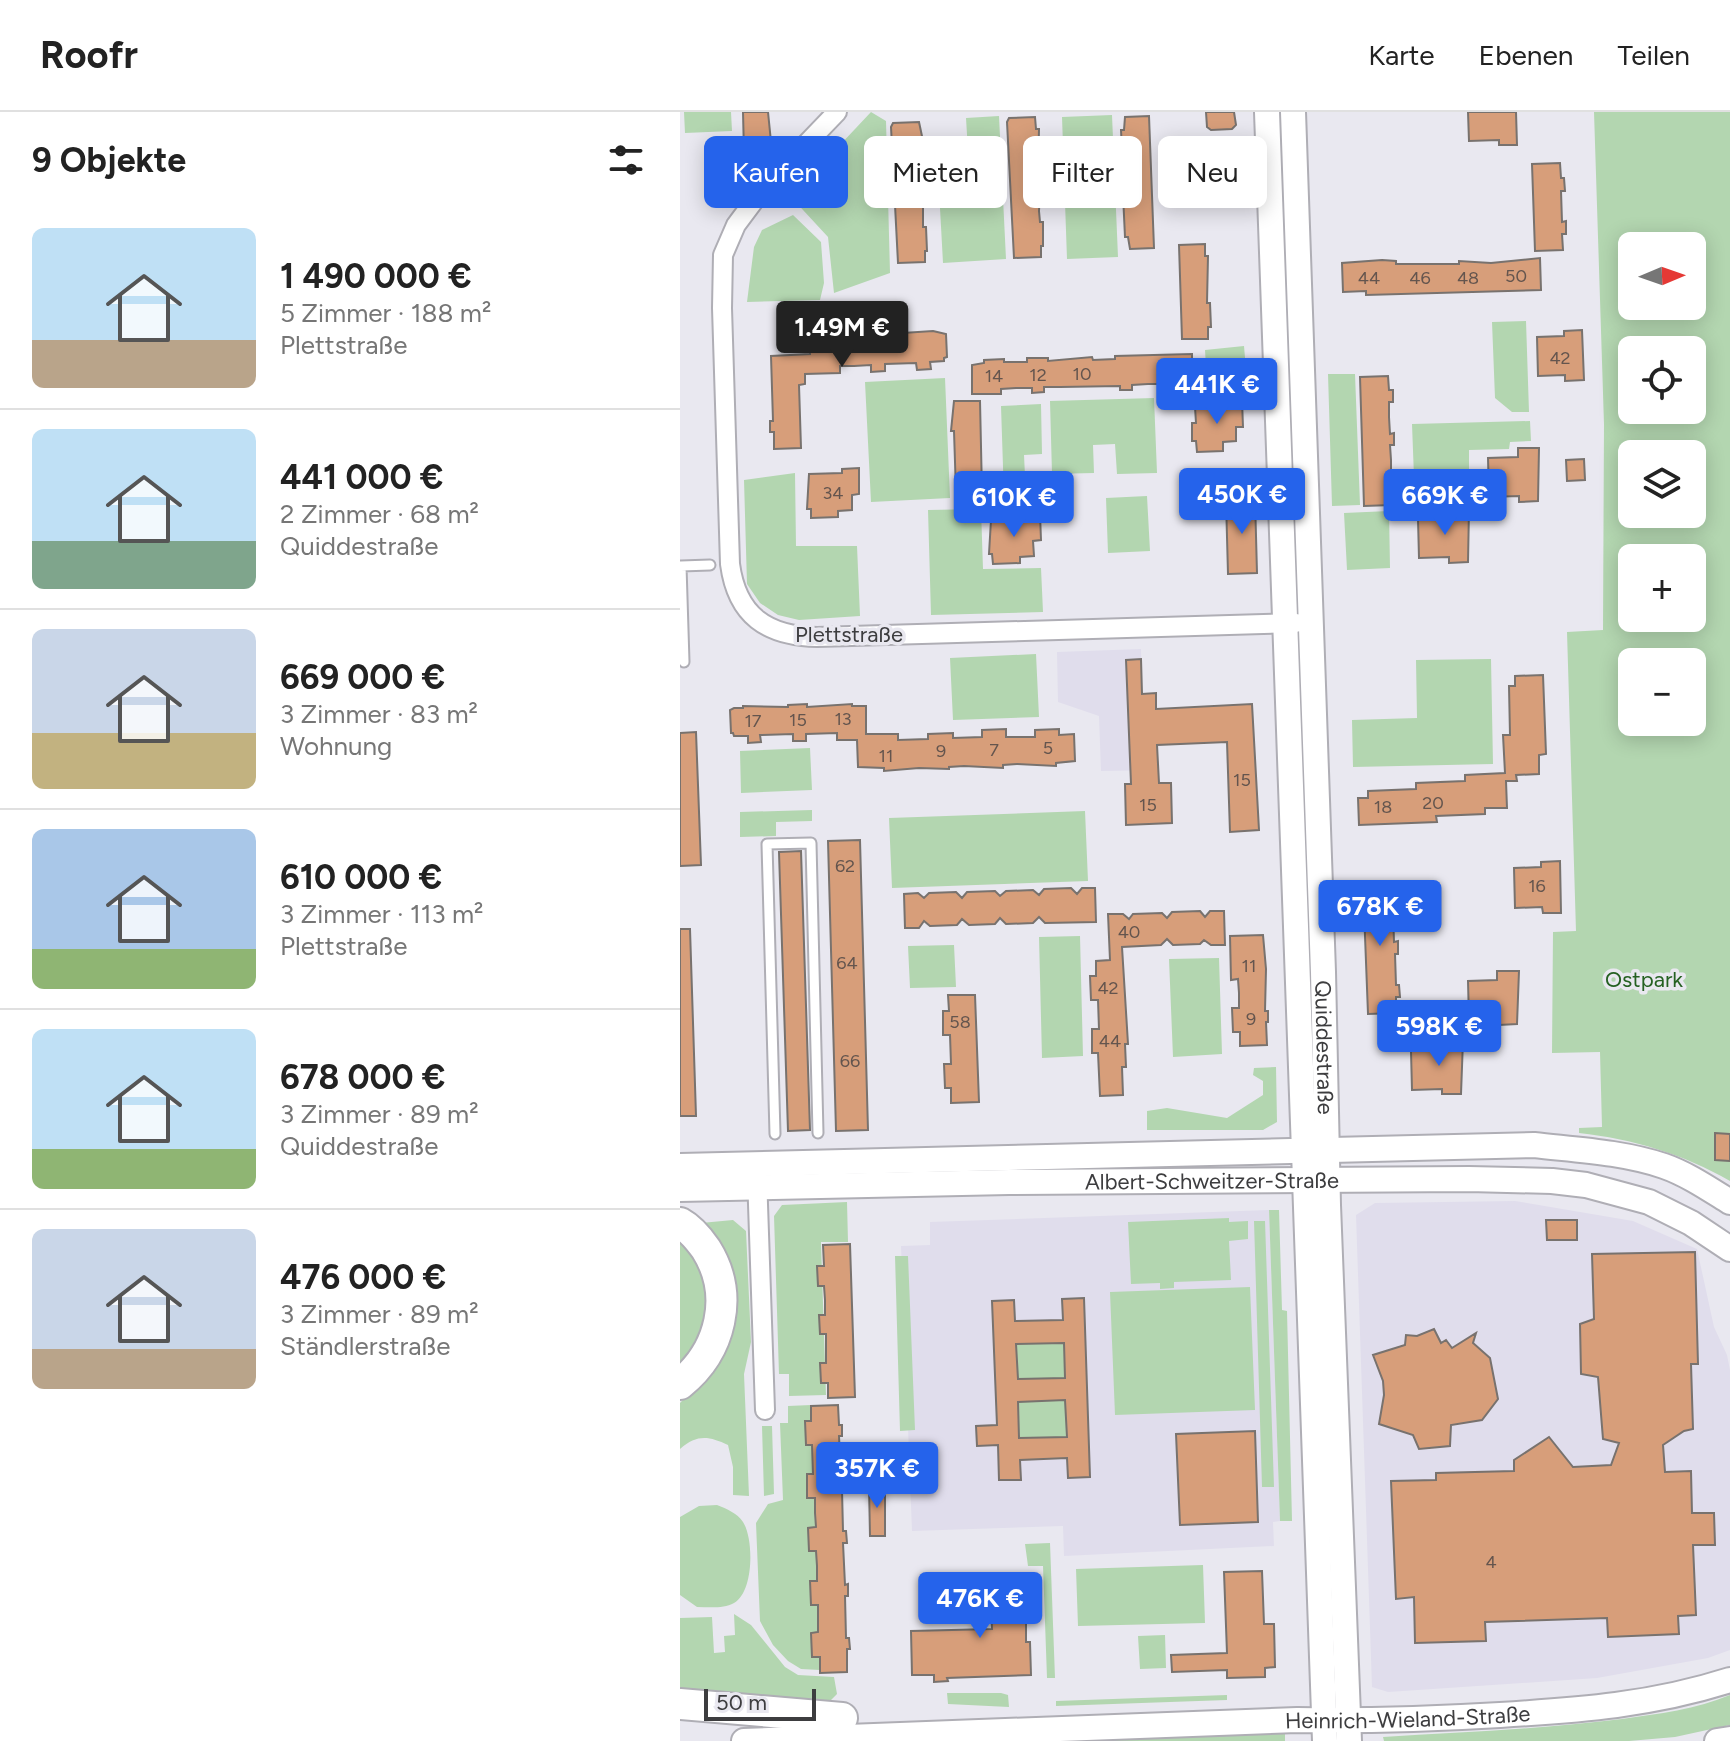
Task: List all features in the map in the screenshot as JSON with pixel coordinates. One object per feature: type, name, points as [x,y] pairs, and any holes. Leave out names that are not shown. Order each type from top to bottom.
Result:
[{"type":"highway","points":[[680,1223],[699,1239],[710,1257],[721,1293],[719,1329],[713,1343],[695,1370],[680,1384]]},
{"type":"highway","points":[[680,1704],[842,1718]]},
{"type":"main road","name":"Quiddestraße","points":[[1267,112],[1285,623],[1316,1149]]},
{"type":"main road","name":"Quiddestraße","points":[[1293,112],[1311,622],[1316,1181],[1336,1731]]},
{"type":"main road","name":"Albert-Schweitzer-Straße","points":[[680,1189],[757,1176],[1316,1149],[1534,1145],[1610,1153],[1665,1167],[1704,1185],[1730,1202]]},
{"type":"main road","name":"Albert-Schweitzer-Straße","points":[[680,1166],[757,1176],[911,1183],[1484,1179],[1586,1185],[1649,1202],[1691,1223],[1730,1249]]},
{"type":"main road","name":"Heinrich-Wieland-Straße","points":[[744,1741],[975,1732],[1336,1731],[1388,1721],[1603,1709],[1689,1693],[1730,1680]]},
{"type":"main road","points":[[842,1718],[941,1725],[975,1732]]},
{"type":"main road","points":[[1717,1741],[1730,1739]]},
{"type":"street","name":"Plettstraße","points":[[837,112],[762,190],[736,225],[723,255],[730,564],[733,585],[750,614],[775,632],[817,637],[1311,622]]},
{"type":"street","points":[[757,1176],[765,1410]]},
{"type":"lane","points":[[684,662],[681,566],[710,565]]},
{"type":"lane","points":[[775,1134],[767,844],[811,843],[818,1133]]},
{"type":"shaded area","points":[[1141,649],[1142,693],[1156,693],[1158,770],[1101,771],[1099,716],[1058,702],[1057,652]]},
{"type":"shaded area","points":[[1515,1201],[1633,1221],[1697,1249],[1714,1327],[1727,1355],[1730,1370],[1730,1650],[1708,1658],[1597,1678],[1388,1692],[1372,1687],[1356,1215],[1375,1203]]},
{"type":"shaded area","points":[[1269,1210],[1280,1521],[1273,1522],[1274,1546],[1064,1556],[1063,1526],[912,1531],[901,1246],[930,1245],[930,1222]]},
{"type":"green space","points":[[684,112],[731,112],[732,131],[685,133]]},
{"type":"green space","points":[[871,112],[886,121],[886,136],[864,136],[864,208],[888,208],[890,273],[834,293],[828,237],[801,208],[848,208],[848,136]]},
{"type":"green space","name":"Ostpark","points":[[1594,112],[1730,112],[1730,1181],[1657,1149],[1579,1133],[1579,1128],[1602,1127],[1600,1052],[1552,1053],[1553,932],[1576,931],[1567,632],[1603,630],[1604,424]]},
{"type":"green space","points":[[1112,115],[1113,136],[1063,136],[1062,117]]},
{"type":"green space","points":[[999,116],[1000,136],[967,136],[966,118]]},
{"type":"green space","points":[[940,208],[1004,208],[1006,259],[943,263]]},
{"type":"green space","points":[[1065,208],[1116,208],[1118,257],[1067,259]]},
{"type":"green space","points":[[793,215],[821,242],[824,283],[820,300],[747,302],[754,247],[762,230]]},
{"type":"green space","points":[[1526,321],[1529,412],[1512,412],[1495,398],[1492,322]]},
{"type":"green space","points":[[1244,346],[1247,381],[1207,383],[1205,350]]},
{"type":"green space","points":[[1328,374],[1355,374],[1360,505],[1332,506]]},
{"type":"green space","points":[[945,378],[950,498],[871,502],[865,382]]},
{"type":"green space","points":[[1154,398],[1157,473],[1117,474],[1115,444],[1093,445],[1094,473],[1052,474],[1050,401]]},
{"type":"green space","points":[[1041,404],[1042,454],[1024,455],[1026,497],[1004,497],[1001,406]]},
{"type":"green space","points":[[1530,421],[1531,441],[1510,442],[1509,449],[1469,450],[1469,502],[1415,504],[1412,424]]},
{"type":"green space","points":[[795,473],[796,546],[857,546],[860,616],[799,620],[778,615],[760,603],[747,584],[744,480]]},
{"type":"green space","points":[[1147,496],[1150,551],[1108,553],[1106,498]]},
{"type":"green space","points":[[981,509],[983,569],[1041,568],[1043,612],[931,615],[928,510]]},
{"type":"green space","points":[[1389,511],[1390,568],[1347,570],[1344,513]]},
{"type":"green space","points":[[1036,654],[1039,717],[953,720],[950,658]]},
{"type":"green space","points":[[1491,659],[1493,764],[1353,767],[1352,720],[1417,718],[1416,660]]},
{"type":"green space","points":[[810,748],[812,790],[741,793],[740,751]]},
{"type":"green space","points":[[812,810],[812,821],[776,822],[776,836],[740,837],[740,812]]},
{"type":"green space","points":[[1085,811],[1088,881],[892,888],[889,818]]},
{"type":"green space","points":[[1080,936],[1083,1056],[1042,1058],[1039,937]]},
{"type":"green space","points":[[954,945],[956,987],[910,988],[908,946]]},
{"type":"green space","points":[[1219,958],[1222,1054],[1173,1057],[1169,959]]},
{"type":"green space","points":[[1276,1067],[1277,1122],[1263,1130],[1147,1130],[1147,1111],[1167,1108],[1227,1118],[1263,1095],[1263,1081],[1253,1075],[1254,1068]]},
{"type":"green space","points":[[847,1202],[848,1242],[821,1242],[826,1395],[789,1396],[789,1374],[779,1374],[774,1216],[782,1205]]},
{"type":"green space","points":[[1269,1210],[1279,1210],[1282,1310],[1287,1311],[1292,1521],[1280,1521]]},
{"type":"green space","points":[[1229,1218],[1229,1222],[1248,1221],[1248,1239],[1229,1241],[1231,1280],[1174,1282],[1174,1288],[1160,1289],[1160,1283],[1131,1284],[1128,1222]]},
{"type":"green space","points":[[733,1220],[746,1231],[751,1342],[744,1374],[749,1496],[733,1495],[733,1467],[728,1445],[703,1438],[680,1449],[680,1403],[720,1361],[727,1338],[701,1223]]},
{"type":"green space","points":[[1254,1221],[1265,1221],[1274,1487],[1262,1487]]},
{"type":"green space","points":[[680,1230],[700,1261],[710,1301],[700,1341],[680,1368]]},
{"type":"green space","points":[[895,1256],[908,1256],[915,1430],[900,1431]]},
{"type":"green space","points":[[1250,1287],[1255,1410],[1115,1415],[1110,1292]]},
{"type":"green space","points":[[1064,1343],[1065,1378],[1018,1379],[1016,1344]]},
{"type":"green space","points":[[1065,1400],[1067,1437],[1019,1438],[1018,1402]]},
{"type":"green space","points":[[811,1405],[820,1670],[801,1669],[788,1661],[773,1645],[760,1621],[756,1523],[768,1504],[783,1500],[780,1423],[788,1423],[788,1406]]},
{"type":"green space","points":[[762,1426],[772,1426],[774,1494],[764,1496]]},
{"type":"green space","points":[[717,1505],[738,1516],[747,1530],[749,1577],[741,1597],[734,1603],[721,1607],[697,1607],[680,1595],[680,1517],[699,1506]]},
{"type":"green space","points":[[1050,1543],[1055,1678],[1047,1678],[1043,1566],[1028,1566],[1025,1544]]},
{"type":"green space","points":[[1203,1565],[1205,1623],[1078,1626],[1076,1569]]},
{"type":"green space","points":[[734,1614],[751,1625],[785,1667],[798,1675],[834,1677],[837,1694],[826,1705],[680,1689],[680,1618],[712,1617],[714,1653],[725,1652],[724,1636],[735,1635]]},
{"type":"green space","points":[[1165,1635],[1166,1668],[1140,1669],[1138,1636]]},
{"type":"green space","points":[[947,1693],[1001,1693],[1008,1695],[1009,1707],[948,1704]]},
{"type":"green space","points":[[1227,1695],[1227,1700],[1056,1706],[1056,1701]]},
{"type":"green space","points":[[1730,1695],[1730,1725],[1675,1737],[1629,1741],[1384,1741],[1383,1737],[1622,1719],[1691,1707]]},
{"type":"green space","points":[[1285,1727],[1285,1741],[885,1741]]},
{"type":"building","points":[[743,112],[768,112],[770,136],[744,136]]},
{"type":"building","points":[[1206,112],[1234,112],[1236,125],[1232,129],[1211,130],[1207,127]]},
{"type":"building","points":[[1468,112],[1516,112],[1517,145],[1499,145],[1499,140],[1469,141]]},
{"type":"building","points":[[1149,116],[1154,248],[1130,249],[1128,237],[1125,237],[1124,208],[1142,208],[1142,136],[1121,136],[1125,117]]},
{"type":"building","points":[[1035,117],[1036,129],[1039,129],[1039,136],[1023,136],[1023,208],[1039,208],[1040,222],[1043,222],[1041,257],[1014,258],[1009,118]]},
{"type":"building","points":[[919,122],[922,136],[891,136],[893,123]]},
{"type":"building","points":[[1560,163],[1565,191],[1561,191],[1562,222],[1566,221],[1566,234],[1562,234],[1563,250],[1535,251],[1532,164]]},
{"type":"building","points":[[895,208],[923,208],[927,251],[925,262],[898,263]]},
{"type":"building","points":[[1205,244],[1211,327],[1208,327],[1208,339],[1182,339],[1179,245]]},
{"type":"building","points":[[1540,258],[1541,290],[1366,295],[1366,291],[1343,292],[1342,263],[1382,260],[1396,261],[1396,264],[1459,264],[1459,261],[1491,263]]},
{"type":"building","points":[[1582,330],[1584,380],[1565,381],[1565,375],[1538,376],[1537,337],[1564,336],[1564,331]]},
{"type":"building","points":[[933,331],[946,334],[947,357],[944,361],[930,362],[931,369],[917,370],[916,363],[885,364],[885,371],[871,372],[871,365],[840,366],[840,373],[805,374],[805,384],[799,385],[801,448],[774,449],[774,432],[770,432],[770,421],[773,421],[771,356],[810,354],[809,339],[822,335],[842,334],[842,337]]},
{"type":"building","points":[[1192,354],[1192,383],[1175,384],[1175,389],[1164,389],[1164,384],[1148,384],[1132,385],[1132,390],[1120,390],[1120,386],[1044,387],[1044,392],[1032,393],[1032,388],[1016,388],[1001,389],[1001,394],[972,394],[972,365],[984,363],[984,360],[1027,362],[1027,358],[1048,358],[1048,361],[1092,357],[1093,360],[1115,359],[1115,356]]},
{"type":"building","points":[[1388,376],[1389,390],[1393,390],[1393,402],[1389,402],[1390,434],[1394,433],[1394,445],[1390,445],[1391,476],[1395,476],[1396,488],[1391,488],[1392,505],[1364,506],[1360,377]]},
{"type":"building","points":[[1242,400],[1243,427],[1236,427],[1236,441],[1223,442],[1223,451],[1197,452],[1196,441],[1192,441],[1192,423],[1196,423],[1195,407],[1226,406],[1226,401]]},
{"type":"building","points":[[954,401],[980,401],[982,492],[956,493],[954,431],[951,431]]},
{"type":"building","points":[[1518,448],[1539,448],[1538,501],[1519,502],[1519,496],[1489,497],[1488,458],[1518,457]]},
{"type":"building","points":[[1584,459],[1585,480],[1567,481],[1566,460]]},
{"type":"building","points":[[859,468],[859,494],[852,495],[852,510],[838,511],[838,517],[811,518],[811,509],[807,509],[809,474],[842,473],[842,469]]},
{"type":"building","points":[[1255,499],[1257,573],[1228,574],[1226,500]]},
{"type":"building","points":[[1448,509],[1469,509],[1468,562],[1449,563],[1449,557],[1419,558],[1418,519],[1448,519]]},
{"type":"building","points":[[1040,514],[1041,540],[1033,541],[1034,556],[1020,557],[1020,563],[993,564],[992,554],[989,554],[991,520],[1023,519],[1023,515]]},
{"type":"building","points":[[1141,659],[1142,694],[1156,693],[1156,709],[1252,704],[1259,830],[1230,832],[1227,742],[1157,745],[1159,783],[1171,783],[1172,823],[1126,825],[1125,784],[1131,784],[1126,660]]},
{"type":"building","points":[[1543,675],[1546,754],[1539,755],[1539,774],[1516,775],[1517,781],[1506,781],[1507,808],[1485,808],[1485,814],[1436,816],[1437,822],[1359,825],[1358,798],[1368,798],[1368,791],[1416,789],[1416,783],[1465,781],[1465,775],[1505,773],[1503,735],[1510,735],[1509,686],[1515,686],[1515,676]]},
{"type":"building","points":[[807,704],[807,707],[866,706],[866,734],[898,734],[898,740],[928,739],[928,734],[953,733],[953,738],[982,737],[982,730],[1006,729],[1006,737],[1035,737],[1035,730],[1059,729],[1059,735],[1074,734],[1075,761],[1056,763],[1056,766],[1017,764],[1003,765],[1003,768],[964,766],[884,771],[884,768],[858,767],[857,740],[837,740],[837,733],[806,734],[806,741],[793,741],[793,734],[760,735],[761,742],[748,743],[748,736],[734,736],[731,733],[730,710],[734,708]]},
{"type":"building","points":[[696,732],[701,865],[680,866],[680,733]]},
{"type":"building","points":[[860,840],[868,1130],[836,1131],[828,841]]},
{"type":"building","points":[[801,851],[810,1130],[788,1131],[779,852]]},
{"type":"building","points":[[1560,861],[1561,913],[1543,913],[1542,907],[1515,908],[1514,868],[1541,867],[1541,862]]},
{"type":"building","points":[[1392,883],[1397,910],[1393,910],[1394,942],[1398,941],[1398,954],[1395,954],[1396,985],[1399,985],[1400,997],[1396,997],[1396,1013],[1368,1014],[1363,884]]},
{"type":"building","points":[[1071,888],[1077,894],[1082,888],[1095,888],[1096,922],[1045,923],[1039,917],[1033,923],[1006,924],[1000,918],[995,924],[969,925],[962,919],[957,925],[930,926],[924,921],[919,928],[905,928],[904,894],[918,893],[924,898],[929,893],[956,892],[962,898],[967,892],[995,891],[1000,896],[1006,891],[1033,890],[1039,895],[1044,889]]},
{"type":"building","points":[[1200,911],[1205,917],[1210,911],[1224,911],[1225,945],[1211,945],[1204,940],[1200,944],[1173,945],[1167,939],[1161,945],[1122,947],[1128,1044],[1125,1044],[1126,1067],[1122,1067],[1123,1095],[1100,1096],[1098,1053],[1092,1053],[1092,1029],[1099,1029],[1098,1000],[1091,1000],[1090,976],[1096,976],[1096,961],[1110,960],[1108,914],[1123,914],[1129,919],[1133,914],[1162,913],[1167,918],[1172,912]]},
{"type":"building","points":[[680,929],[690,929],[696,1116],[680,1116]]},
{"type":"building","points":[[1263,935],[1267,1045],[1240,1046],[1240,1032],[1233,1032],[1232,1008],[1239,1008],[1239,993],[1238,979],[1231,980],[1230,936]]},
{"type":"building","points":[[1497,971],[1519,971],[1517,1024],[1499,1025],[1498,1019],[1469,1020],[1468,981],[1497,980]]},
{"type":"building","points":[[948,995],[975,995],[979,1102],[951,1103],[951,1088],[945,1088],[944,1064],[951,1064],[950,1035],[943,1035],[943,1011],[949,1011]]},
{"type":"building","points":[[1441,1040],[1463,1040],[1461,1094],[1442,1094],[1442,1089],[1412,1090],[1411,1051],[1441,1050]]},
{"type":"building","points":[[1715,1133],[1730,1134],[1730,1161],[1715,1160]]},
{"type":"building","points":[[1546,1220],[1577,1220],[1577,1240],[1547,1240]]},
{"type":"building","points":[[850,1244],[855,1397],[828,1398],[828,1383],[821,1383],[820,1363],[826,1363],[826,1334],[820,1334],[819,1315],[825,1315],[825,1300],[824,1286],[818,1286],[817,1266],[824,1266],[823,1245]]},
{"type":"building","points":[[1695,1252],[1698,1364],[1691,1364],[1693,1429],[1684,1431],[1663,1445],[1665,1472],[1691,1471],[1692,1513],[1714,1513],[1715,1545],[1693,1545],[1696,1615],[1678,1616],[1679,1634],[1608,1637],[1607,1618],[1485,1622],[1486,1641],[1415,1643],[1414,1597],[1396,1599],[1391,1481],[1436,1480],[1436,1473],[1514,1471],[1514,1460],[1549,1437],[1573,1467],[1611,1465],[1619,1443],[1603,1439],[1598,1377],[1581,1374],[1580,1324],[1594,1319],[1592,1254]]},
{"type":"building","points":[[1084,1298],[1090,1477],[1068,1478],[1067,1458],[1020,1460],[1021,1480],[999,1480],[998,1445],[977,1446],[976,1426],[997,1425],[992,1301],[1014,1300],[1015,1321],[1063,1320],[1062,1299]],"holes":[[[1064,1343],[1065,1378],[1018,1379],[1016,1344]],[[1065,1400],[1067,1437],[1019,1438],[1018,1402]]]},
{"type":"building","points":[[1434,1329],[1441,1343],[1446,1340],[1452,1348],[1476,1333],[1473,1343],[1490,1358],[1498,1399],[1482,1420],[1451,1425],[1450,1446],[1419,1449],[1413,1435],[1379,1424],[1383,1381],[1373,1355],[1405,1345],[1406,1335],[1417,1336]]},
{"type":"building","points":[[838,1405],[839,1425],[842,1425],[842,1436],[839,1436],[841,1478],[844,1478],[845,1490],[842,1490],[843,1531],[846,1531],[847,1543],[843,1543],[845,1585],[848,1584],[848,1596],[845,1596],[846,1638],[849,1638],[850,1649],[847,1649],[847,1672],[820,1673],[820,1657],[812,1657],[811,1633],[818,1632],[818,1605],[811,1605],[810,1581],[817,1581],[817,1566],[816,1551],[809,1551],[808,1528],[816,1527],[815,1498],[807,1498],[807,1474],[813,1474],[812,1445],[806,1445],[805,1421],[811,1421],[811,1406]]},
{"type":"building","points":[[1255,1431],[1258,1522],[1180,1525],[1176,1434]]},
{"type":"building","points":[[885,1485],[885,1536],[870,1536],[869,1486]]},
{"type":"building","points":[[1262,1571],[1264,1624],[1274,1624],[1275,1667],[1265,1668],[1265,1677],[1227,1678],[1227,1670],[1172,1672],[1171,1655],[1227,1653],[1224,1572]]},
{"type":"building","points":[[1026,1577],[1026,1642],[1030,1642],[1031,1675],[947,1678],[948,1681],[934,1682],[934,1675],[912,1675],[911,1631],[992,1629],[991,1605],[986,1605],[985,1578]]}]
